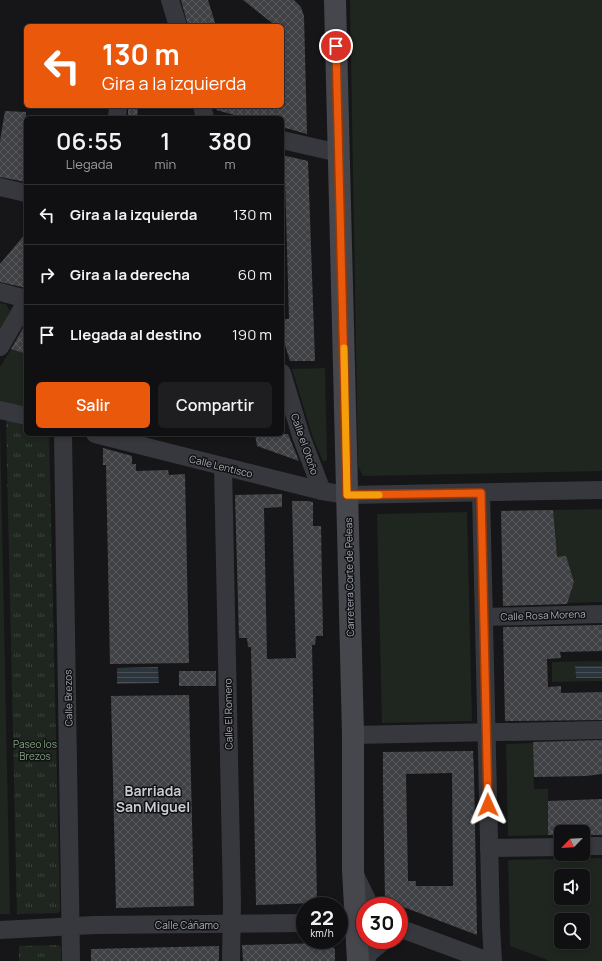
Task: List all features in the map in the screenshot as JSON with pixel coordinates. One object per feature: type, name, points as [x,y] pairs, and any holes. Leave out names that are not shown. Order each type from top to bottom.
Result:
[{"type":"street","points":[[170,0],[177,24]]},
{"type":"street","name":"Carretera Corte de Peleas","points":[[335,0],[353,735],[353,870],[356,898]]},
{"type":"street","points":[[284,140],[339,154]]},
{"type":"street","points":[[0,187],[24,193]]},
{"type":"street","points":[[0,292],[24,299]]},
{"type":"street","points":[[0,347],[24,304]]},
{"type":"street","name":"Calle el Otoño","points":[[284,380],[301,436],[322,491]]},
{"type":"street","points":[[0,410],[24,416]]},
{"type":"street","name":"Calle Brezos","points":[[63,436],[71,881],[71,961]]},
{"type":"street","name":"Calle Lentisco","points":[[104,436],[322,491],[347,495],[602,490]]},
{"type":"street","name":"Calle El Romero","points":[[223,466],[232,924],[231,961]]},
{"type":"street","points":[[481,493],[493,961]]},
{"type":"street","name":"Calle Rosa Morena","points":[[484,617],[602,614]]},
{"type":"street","points":[[353,735],[602,730]]},
{"type":"street","points":[[590,846],[602,846]]},
{"type":"street","points":[[489,848],[554,847]]},
{"type":"street","name":"Calle Cáñamo","points":[[0,930],[70,926],[296,922]]},
{"type":"street","points":[[408,932],[488,961]]},
{"type":"street","name":"Carretera Corte de Peleas","points":[[358,949],[358,961]]},
{"type":"street","points":[[366,961],[369,954],[375,949]]},
{"type":"green space","points":[[350,0],[602,0],[602,471],[363,476],[358,466]]},
{"type":"green space","points":[[0,303],[6,304],[10,311],[0,330]]},
{"type":"green space","points":[[11,349],[24,353],[24,407],[0,401],[0,367]]},
{"type":"green space","points":[[325,368],[327,458],[326,461],[323,461],[313,438],[292,369]]},
{"type":"green space","name":"Paseo los Brezos","points":[[6,420],[24,424],[24,436],[49,436],[60,911],[58,913],[17,914]]},
{"type":"green space","points":[[0,424],[10,914],[0,914]]},
{"type":"green space","points":[[602,509],[602,602],[567,603],[574,582],[566,557],[553,557],[553,510]]},
{"type":"green space","points":[[467,512],[472,721],[382,723],[377,514]]},
{"type":"green space","points":[[602,661],[602,666],[575,667],[576,678],[602,678],[602,681],[552,682],[552,662]]},
{"type":"green space","points":[[533,743],[534,789],[548,789],[548,835],[508,836],[506,744]]},
{"type":"green space","points":[[590,858],[602,858],[602,961],[550,961],[510,946],[508,860],[554,859],[554,861],[590,861]]},
{"type":"green space","points":[[59,945],[61,948],[61,961],[19,961],[19,946]]},
{"type":"shaded area","points":[[575,666],[602,666],[602,678],[576,678]]},
{"type":"shaded area","points":[[158,667],[159,683],[117,684],[117,668]]},
{"type":"building","points":[[181,0],[208,0],[215,24],[187,24]]},
{"type":"building","points":[[243,0],[294,0],[301,7],[304,16],[307,134],[284,128],[284,116],[238,116],[216,110],[216,108],[284,108],[284,24],[273,24]]},
{"type":"building","points":[[128,108],[138,108],[137,116],[128,116]]},
{"type":"building","points":[[5,111],[26,112],[26,116],[24,116],[24,182],[0,177],[0,141]]},
{"type":"building","points":[[284,155],[308,161],[315,361],[290,361],[284,342],[284,319],[289,319]]},
{"type":"building","points":[[24,235],[24,288],[0,282],[0,264]]},
{"type":"building","points":[[24,326],[24,353],[11,349]]},
{"type":"building","points":[[284,434],[288,434],[299,461],[257,446],[255,436],[284,436]]},
{"type":"building","points":[[103,448],[132,456],[132,464],[136,464],[136,471],[168,470],[169,475],[185,474],[189,663],[110,664],[106,465],[103,465]]},
{"type":"building","points":[[282,494],[282,507],[264,508],[267,659],[296,658],[292,501],[313,502],[313,526],[321,526],[323,636],[316,636],[315,645],[312,645],[317,897],[296,897],[296,904],[256,905],[251,647],[248,647],[247,638],[239,638],[235,495]]},
{"type":"building","points":[[553,510],[557,557],[566,556],[574,582],[567,604],[503,606],[501,511]]},
{"type":"building","points":[[602,625],[602,651],[560,652],[561,658],[547,659],[548,687],[561,686],[561,693],[602,692],[602,720],[505,721],[503,627]]},
{"type":"building","points":[[179,671],[216,671],[216,686],[179,686]]},
{"type":"building","points":[[189,695],[194,906],[116,908],[111,696]]},
{"type":"building","points":[[602,740],[602,774],[586,776],[534,777],[533,742]]},
{"type":"building","points":[[473,751],[477,935],[408,909],[408,897],[385,897],[383,752]],"holes":[[[452,773],[453,886],[416,886],[416,881],[408,881],[406,774]]]},
{"type":"building","points":[[602,799],[602,835],[590,835],[590,825],[554,825],[554,835],[548,835],[548,801]]},
{"type":"building","points":[[296,944],[296,949],[335,949],[335,961],[243,961],[242,945]]},
{"type":"building","points":[[219,946],[219,961],[91,961],[91,949]]},
{"type":"slow traffic","points":[[344,348],[347,495],[379,495]]},
{"type":"district","name":"Barriada San Miguel","points":[[153,798]]},
{"type":"route","points":[[336,46],[347,495],[481,493],[488,805]]}]
